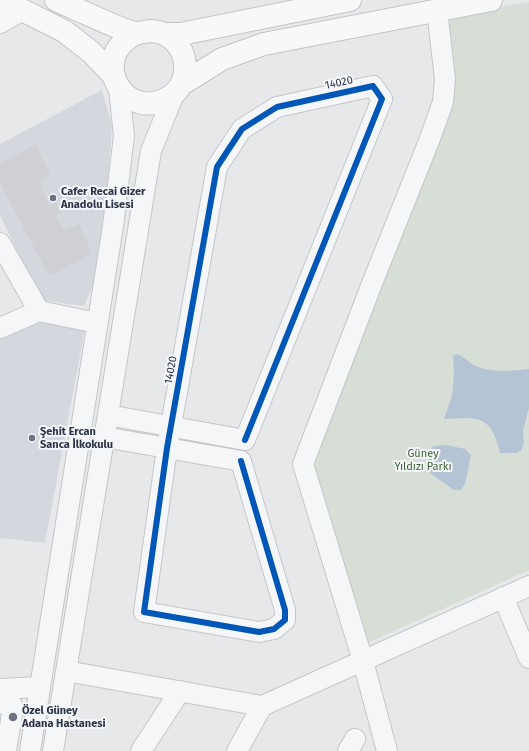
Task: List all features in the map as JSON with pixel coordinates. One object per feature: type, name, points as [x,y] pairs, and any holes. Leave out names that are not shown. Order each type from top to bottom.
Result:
[{"type":"main road","points":[[2,0],[64,31],[91,52],[128,97],[139,103],[152,104],[164,101],[178,89],[222,59],[264,44],[491,0]]},
{"type":"main road","points":[[56,0],[67,6],[136,34]]},
{"type":"main road","points":[[116,81],[113,62],[117,50],[125,40],[136,34],[151,31],[164,34],[181,34],[350,0]]},
{"type":"main road","points":[[164,34],[174,41],[180,48],[185,59],[185,72],[178,89]]},
{"type":"street","points":[[0,23],[22,10]]},
{"type":"street","points":[[387,751],[363,661],[303,464],[443,102],[445,79],[437,10]]},
{"type":"street","points":[[0,702],[12,705],[13,708],[5,739],[32,743],[98,323],[124,136],[116,81]]},
{"type":"street","name":"14020","points":[[171,426],[217,168],[242,129],[277,107],[373,86],[382,100],[245,440]]},
{"type":"street","points":[[53,751],[151,151],[178,89]]},
{"type":"street","points":[[0,242],[39,311]]},
{"type":"street","points":[[0,328],[39,311],[98,323]]},
{"type":"street","points":[[108,415],[245,440],[248,451],[241,461]]},
{"type":"street","points":[[171,426],[166,448],[144,612],[259,632],[274,629],[285,620],[285,610],[241,461]]},
{"type":"street","points":[[104,438],[241,461]]},
{"type":"street","points":[[66,671],[262,706],[529,586]]},
{"type":"street","points":[[503,597],[529,658]]},
{"type":"street","points":[[0,689],[40,687]]},
{"type":"street","points":[[141,751],[180,691]]},
{"type":"street","points":[[237,751],[262,706]]},
{"type":"shaded area","name":"Cafer Recai Gizer Anadolu Lisesi","points":[[102,90],[112,125],[108,181],[94,283],[84,306],[41,300],[0,215],[0,144]]},
{"type":"shaded area","name":"Şehit Ercan Sanca İlkokulu","points":[[38,322],[85,328],[45,543],[0,538],[0,339]]},
{"type":"green space","name":"Güney Yıldızı Parkı","points":[[529,2],[529,570],[365,644],[303,464],[442,122],[437,10],[504,6]]},
{"type":"water","points":[[457,354],[474,365],[488,370],[509,371],[529,369],[529,408],[523,430],[524,443],[521,451],[516,453],[500,453],[493,433],[486,424],[481,421],[467,418],[444,419],[452,396],[454,375],[453,356]]},
{"type":"water","points":[[446,445],[465,449],[471,455],[465,484],[461,490],[454,490],[434,476],[427,469],[433,446]]},
{"type":"building","points":[[35,145],[50,174],[40,182],[48,205],[56,203],[60,211],[56,217],[64,230],[79,224],[91,254],[53,274],[47,272],[0,183],[0,164]]},
{"type":"cycle path","points":[[241,461],[285,610],[285,620],[274,629],[259,632],[144,612],[167,448],[217,167],[242,129],[277,107],[373,86],[382,99],[245,440]]},
{"type":"place","name":"Cafer Recai Gizer Anadolu Lisesi","points":[[53,198]]},
{"type":"place","name":"Şehit Ercan Sanca İlkokulu","points":[[32,438]]},
{"type":"place","name":"Özel Güney Adana Hastanesi","points":[[13,717]]}]
